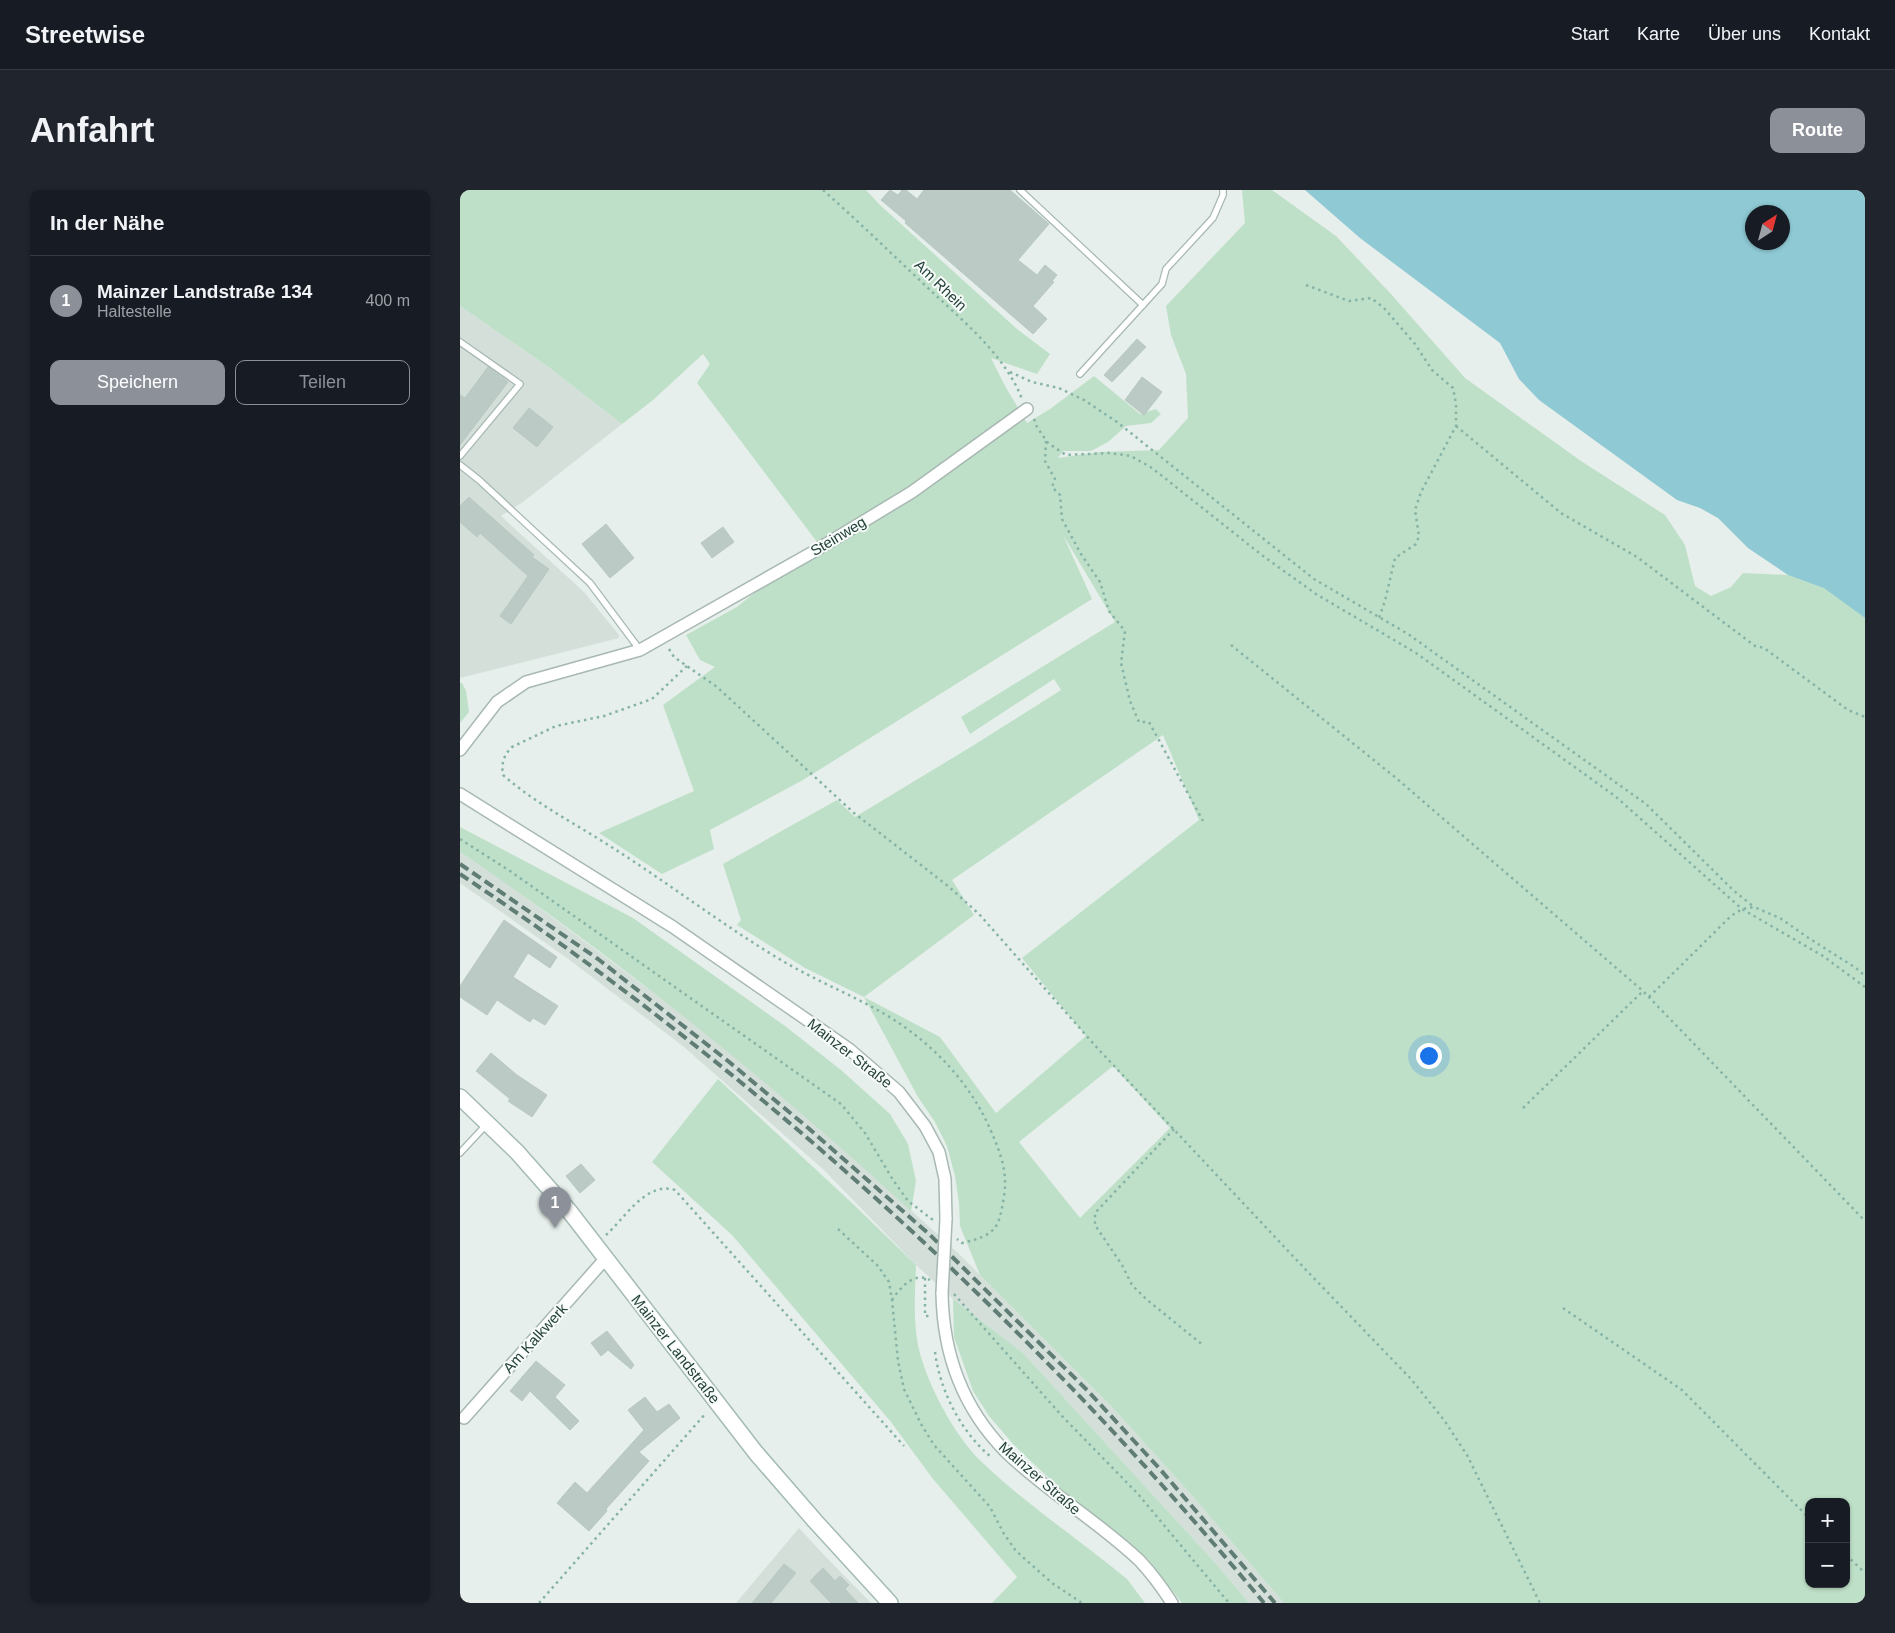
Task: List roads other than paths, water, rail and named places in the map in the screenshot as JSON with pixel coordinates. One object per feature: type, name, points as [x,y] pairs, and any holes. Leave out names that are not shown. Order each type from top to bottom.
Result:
[{"type":"main road","name":"Mainzer Landstraße","points":[[460,1097],[488,1123],[543,1181],[596,1244],[756,1453],[820,1528],[890,1603]]},
{"type":"street","name":"Steinweg","points":[[460,750],[497,702],[526,682],[640,650],[812,552],[912,492],[1027,409]]},
{"type":"street","name":"Mainzer Straße","points":[[460,794],[674,927],[850,1049],[899,1092],[925,1126],[939,1152],[945,1179],[942,1222],[946,1292],[942,1322],[947,1348],[957,1377],[977,1416],[993,1437],[1018,1462],[1140,1562],[1172,1603]]},
{"type":"street","name":"Am Kalkwerk","points":[[464,1418],[606,1258]]},
{"type":"lane","points":[[1020,190],[1143,305]]},
{"type":"lane","points":[[1080,374],[1162,284],[1166,268],[1213,218],[1223,195],[1223,190]]},
{"type":"lane","points":[[460,342],[520,384],[460,456]]},
{"type":"lane","points":[[460,465],[479,480],[590,584],[640,650]]},
{"type":"lane","points":[[460,1153],[488,1123]]},
{"type":"water","points":[[1305,190],[1865,190],[1865,618],[1824,588],[1788,575],[1748,548],[1718,518],[1700,508],[1677,500],[1539,400],[1519,379],[1500,343],[1360,238]]},
{"type":"railway","points":[[460,864],[598,959],[728,1061],[807,1127],[929,1234],[1087,1390],[1159,1468],[1275,1603]]},
{"type":"railway","points":[[460,874],[572,952],[680,1034],[786,1120],[888,1210],[987,1303],[1083,1400],[1175,1500],[1264,1603]]},
{"type":"place","name":"Mainzer Landstraße 134","points":[[555,1228]]}]
